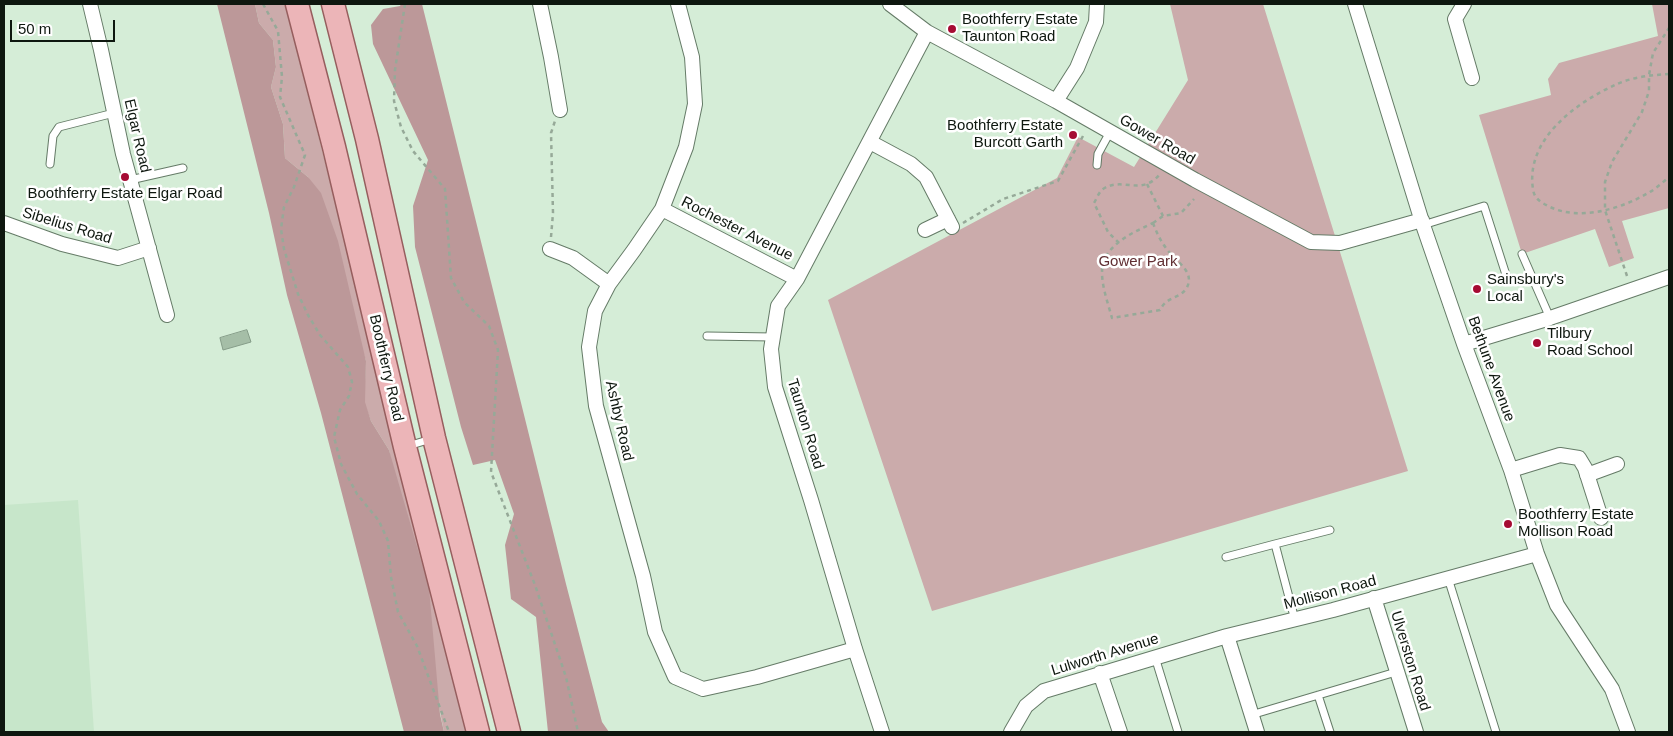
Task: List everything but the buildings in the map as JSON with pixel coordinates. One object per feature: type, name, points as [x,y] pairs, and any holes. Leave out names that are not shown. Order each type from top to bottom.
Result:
[{"type":"main road","name":"Boothferry Road","points":[[297,4],[334,148],[405,447],[478,732]]},
{"type":"main road","name":"Boothferry Road","points":[[333,4],[367,140],[434,438],[509,732]]},
{"type":"main road","points":[[334,148],[367,140]]},
{"type":"street","name":"Elgar Road","points":[[90,4],[102,50],[114,113],[130,180],[167,315]]},
{"type":"street","points":[[540,4],[552,57],[560,110]]},
{"type":"street","name":"Ashby Road","points":[[678,4],[692,57],[695,104],[686,147],[662,209],[609,284],[596,311],[589,347],[596,406],[643,576],[655,632],[675,677],[703,689],[757,677],[855,649]]},
{"type":"street","name":"Gower Road","points":[[890,4],[928,32],[1311,242],[1340,243],[1423,222]]},
{"type":"street","points":[[1056,101],[1077,68],[1096,22],[1097,4]]},
{"type":"street","name":"Bethune Avenue","points":[[1355,4],[1423,222],[1464,344],[1511,470],[1537,554],[1557,605],[1612,689],[1628,732]]},
{"type":"street","points":[[1464,4],[1455,19],[1472,78]]},
{"type":"street","name":"Taunton Road","points":[[882,732],[775,386],[771,349],[778,306],[797,279],[928,32]]},
{"type":"street","points":[[870,142],[911,164],[926,177],[950,223],[925,230]]},
{"type":"street","name":"Rochester Avenue","points":[[662,209],[739,247],[797,279]]},
{"type":"street","name":"Sibelius Road","points":[[4,223],[62,244],[118,258],[149,248]]},
{"type":"street","points":[[550,249],[574,258],[609,284]]},
{"type":"street","points":[[1464,344],[1550,318],[1669,277]]},
{"type":"street","points":[[1511,470],[1560,455],[1578,458],[1585,468],[1601,518]]},
{"type":"street","points":[[1587,475],[1618,464]]},
{"type":"street","name":"Mollison Road","points":[[1227,636],[1295,620],[1537,554]]},
{"type":"street","name":"Ulverston Road","points":[[1374,598],[1416,732]]},
{"type":"street","points":[[1227,636],[1257,732]]},
{"type":"street","name":"Lulworth Avenue","points":[[1011,732],[1026,706],[1044,691],[1227,636]]},
{"type":"street","points":[[1100,673],[1120,732]]},
{"type":"lane","points":[[50,164],[53,136],[59,127],[114,113]]},
{"type":"lane","points":[[1097,165],[1098,154],[1110,132]]},
{"type":"lane","points":[[130,180],[183,168]]},
{"type":"lane","points":[[1423,222],[1484,206],[1508,281]]},
{"type":"lane","points":[[1522,254],[1550,318]]},
{"type":"lane","points":[[706,336],[772,338]]},
{"type":"lane","points":[[405,447],[434,438]]},
{"type":"lane","points":[[1226,557],[1330,530]]},
{"type":"lane","points":[[1275,544],[1295,620]]},
{"type":"lane","points":[[1448,578],[1496,732]]},
{"type":"lane","points":[[1155,657],[1178,732]]},
{"type":"lane","points":[[1252,715],[1396,672]]},
{"type":"lane","points":[[1318,695],[1330,732]]},
{"type":"path","points":[[263,4],[278,31],[282,78],[280,97],[305,155],[294,187],[284,207],[281,229],[289,271],[308,316],[320,335],[348,367],[352,382],[349,396],[340,410],[334,437],[341,464],[356,494],[380,521],[388,541],[391,577],[398,612],[417,646],[449,732]]},
{"type":"path","points":[[405,4],[395,70],[394,101],[401,127],[413,151],[445,189],[451,278],[464,302],[489,326],[498,350],[491,472],[535,584],[563,668],[578,732]]},
{"type":"path","points":[[1632,290],[1605,210],[1605,182],[1612,162],[1642,112],[1649,91],[1649,75],[1653,53],[1669,28]]},
{"type":"path","points":[[1669,74],[1649,75],[1618,84],[1586,101],[1560,120],[1542,142],[1533,163],[1533,190],[1540,203],[1559,211],[1582,213],[1605,210],[1628,203],[1650,193],[1669,177]]},
{"type":"path","points":[[550,249],[553,213],[551,133],[560,110]]},
{"type":"path","points":[[950,223],[968,221],[1003,199],[1058,181],[1083,136]]},
{"type":"path","points":[[1119,243],[1108,232],[1094,203],[1102,190],[1115,184],[1137,186],[1152,183],[1166,163]]},
{"type":"path","points":[[1146,184],[1163,216]]},
{"type":"path","points":[[1153,223],[1158,236],[1170,254],[1184,267],[1188,279],[1186,289],[1164,302],[1160,310],[1112,318],[1104,287],[1102,264],[1108,252],[1135,232],[1163,216],[1181,213],[1194,199]]},
{"type":"shaded area","points":[[217,4],[255,4],[259,23],[273,40],[276,67],[271,87],[283,124],[285,158],[308,177],[321,193],[338,241],[366,361],[365,402],[371,421],[389,450],[429,588],[440,714],[444,732],[404,732],[321,413],[287,295],[269,213]]},
{"type":"shaded area","points":[[401,4],[422,4],[566,584],[602,722],[609,732],[548,732],[536,617],[511,599],[505,545],[514,514],[495,460],[473,465],[461,427],[415,247],[413,206],[428,160],[373,44],[371,25],[383,9],[400,6]]},
{"type":"shaded area","points":[[78,500],[94,732],[4,732],[4,505]]},
{"type":"green space","points":[[255,4],[285,4],[469,732],[444,732],[389,450],[371,421],[364,402],[366,361],[308,177],[285,158],[283,124],[271,87],[276,67],[273,40],[259,23]]},
{"type":"green space","name":"Gower Park","points":[[1170,4],[1263,4],[1408,471],[932,611],[828,300],[1057,178],[1078,137],[1134,167],[1188,80]]},
{"type":"green space","points":[[1652,4],[1669,4],[1669,208],[1622,221],[1634,258],[1609,267],[1595,229],[1522,254],[1479,115],[1551,95],[1548,79],[1559,63],[1658,36]]},
{"type":"place","name":"Boothferry Estate Taunton Road","points":[[952,29]]},
{"type":"place","name":"Boothferry Estate Burcott Garth","points":[[1073,135]]},
{"type":"place","name":"Boothferry Estate Elgar Road","points":[[125,177]]},
{"type":"place","name":"Sainsbury's Local","points":[[1477,289]]},
{"type":"place","name":"Tilbury Road School","points":[[1537,343]]},
{"type":"place","name":"Boothferry Estate Mollison Road","points":[[1508,524]]}]
